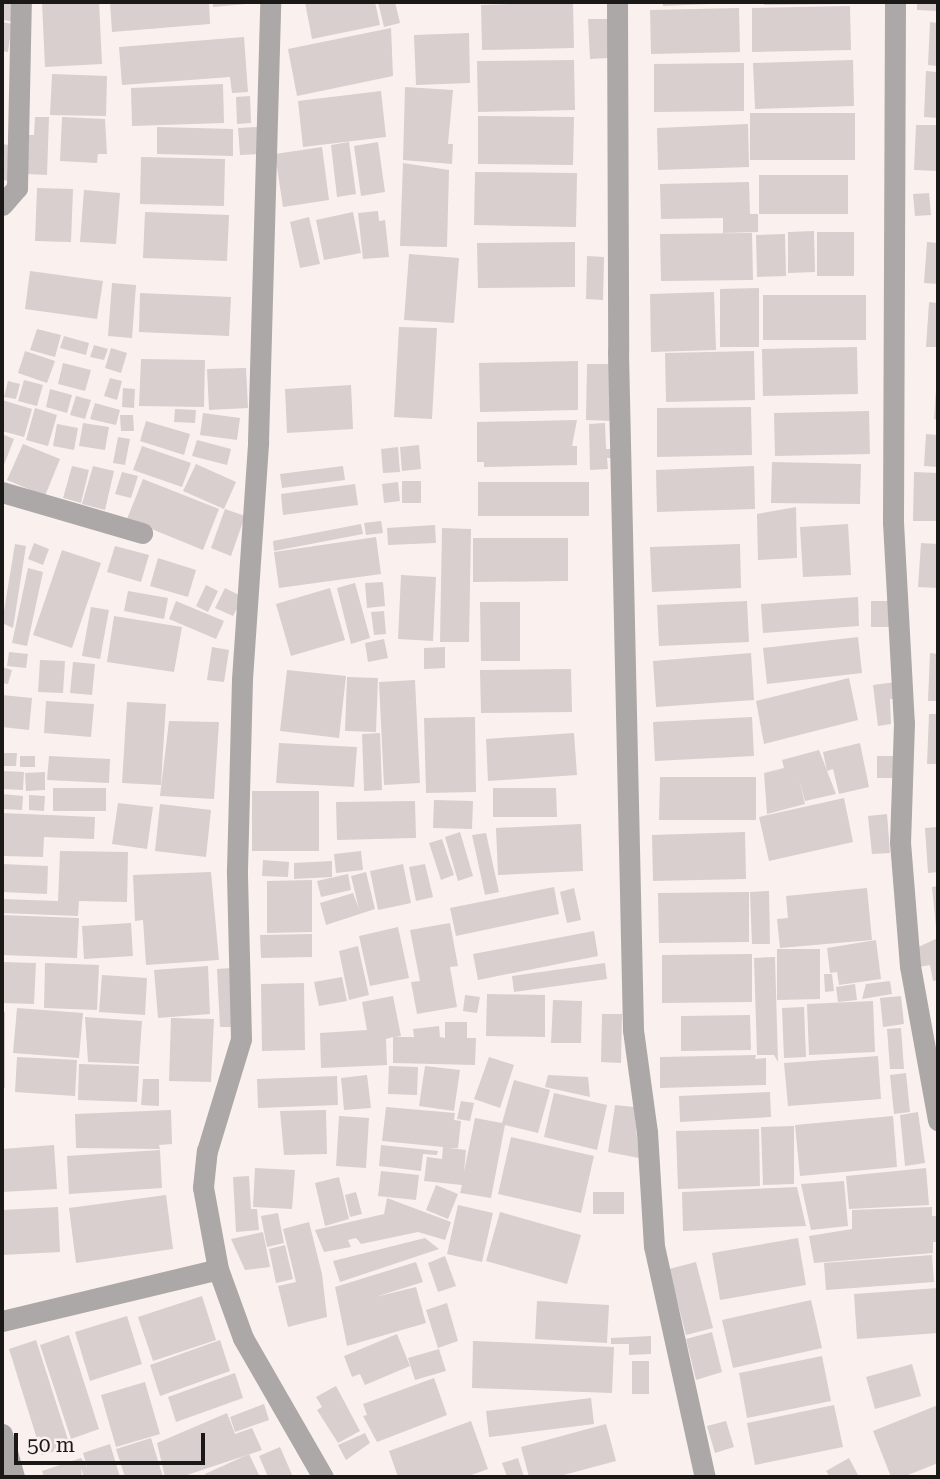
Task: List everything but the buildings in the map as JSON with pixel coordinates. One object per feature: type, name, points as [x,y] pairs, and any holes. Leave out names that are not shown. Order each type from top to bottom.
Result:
[{"type":"street","points":[[2,205],[17,188],[22,2]]},
{"type":"street","points":[[270,2],[258,442],[242,679],[237,870],[241,1039],[207,1151],[203,1187],[218,1269],[243,1338],[323,1477]]},
{"type":"street","points":[[617,2],[618,366],[633,1030],[647,1132],[654,1246],[705,1477]]},
{"type":"street","points":[[895,2],[893,522],[904,723],[900,842],[910,965],[938,1121]]},
{"type":"street","points":[[2,492],[142,533]]},
{"type":"street","points":[[2,1321],[218,1269]]},
{"type":"street","points":[[2,1434],[14,1477]]}]
